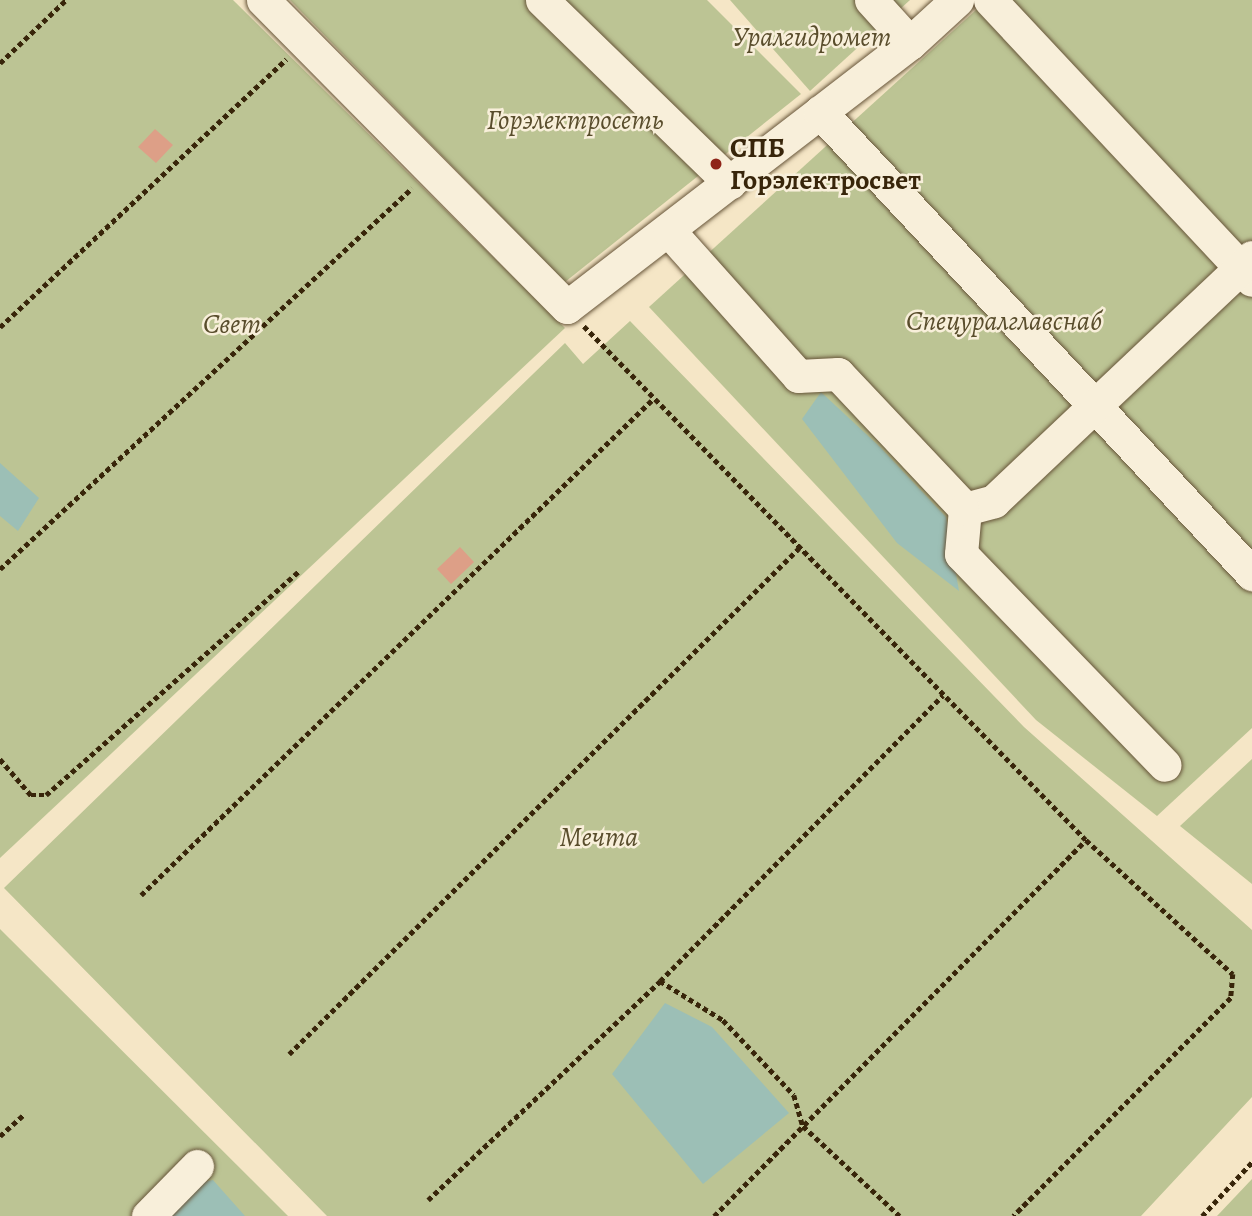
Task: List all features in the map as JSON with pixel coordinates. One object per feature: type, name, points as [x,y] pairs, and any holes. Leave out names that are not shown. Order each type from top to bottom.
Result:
[{"type":"street","points":[[263,0],[567,307],[910,43],[957,0]]},
{"type":"street","points":[[542,0],[730,183]]},
{"type":"street","points":[[871,0],[910,43]]},
{"type":"street","points":[[965,509],[994,501],[1248,268],[990,0]]},
{"type":"street","points":[[820,112],[1252,574]]},
{"type":"street","points":[[669,231],[798,376],[838,374],[965,509],[961,554],[1165,765]]},
{"type":"street","points":[[148,1216],[197,1166]]},
{"type":"path","points":[[0,63],[66,0]]},
{"type":"path","points":[[0,327],[304,42]]},
{"type":"path","points":[[0,569],[430,171]]},
{"type":"path","points":[[567,307],[653,399],[1086,840],[1233,974],[1231,999],[1014,1216]]},
{"type":"path","points":[[141,895],[653,399]]},
{"type":"path","points":[[289,1055],[799,548]]},
{"type":"path","points":[[0,759],[31,795],[46,795],[299,571]]},
{"type":"path","points":[[428,1200],[660,981],[943,695]]},
{"type":"path","points":[[714,1216],[1086,840]]},
{"type":"path","points":[[660,981],[723,1020],[794,1095],[803,1126],[900,1216]]},
{"type":"path","points":[[0,1136],[23,1115]]},
{"type":"path","points":[[1202,1216],[1252,1162]]},
{"type":"green space","name":"Свет","points":[[0,0],[233,0],[565,328],[0,858]]},
{"type":"green space","name":"Горэлектросеть","points":[[290,0],[707,0],[801,94],[565,282]]},
{"type":"green space","name":"Уралгидромет","points":[[730,0],[910,0],[810,91]]},
{"type":"green space","name":"Спецуралглавснаб","points":[[987,0],[1252,0],[1252,728],[1157,816],[1036,720],[649,307]]},
{"type":"green space","name":"Мечта","points":[[630,321],[1024,727],[1252,930],[1252,1097],[1141,1216],[327,1216],[4,888],[565,343],[583,364]]},
{"type":"green space","points":[[1252,759],[1252,884],[1180,826]]},
{"type":"green space","points":[[0,929],[288,1216],[0,1216]]},
{"type":"green space","points":[[1252,1179],[1252,1216],[1217,1216]]},
{"type":"water","points":[[821,392],[880,447],[946,517],[959,591],[897,543],[802,419]]},
{"type":"water","points":[[0,463],[39,498],[18,531],[0,516]]},
{"type":"water","points":[[665,1003],[712,1027],[789,1113],[703,1184],[612,1074]]},
{"type":"water","points":[[213,1180],[245,1216],[167,1216],[194,1184]]},
{"type":"building","points":[[155,129],[173,145],[156,163],[138,147]]},
{"type":"building","points":[[460,547],[474,562],[451,584],[437,569]]},
{"type":"place","name":"СПБ Горэлектросвет","points":[[716,164]]}]
